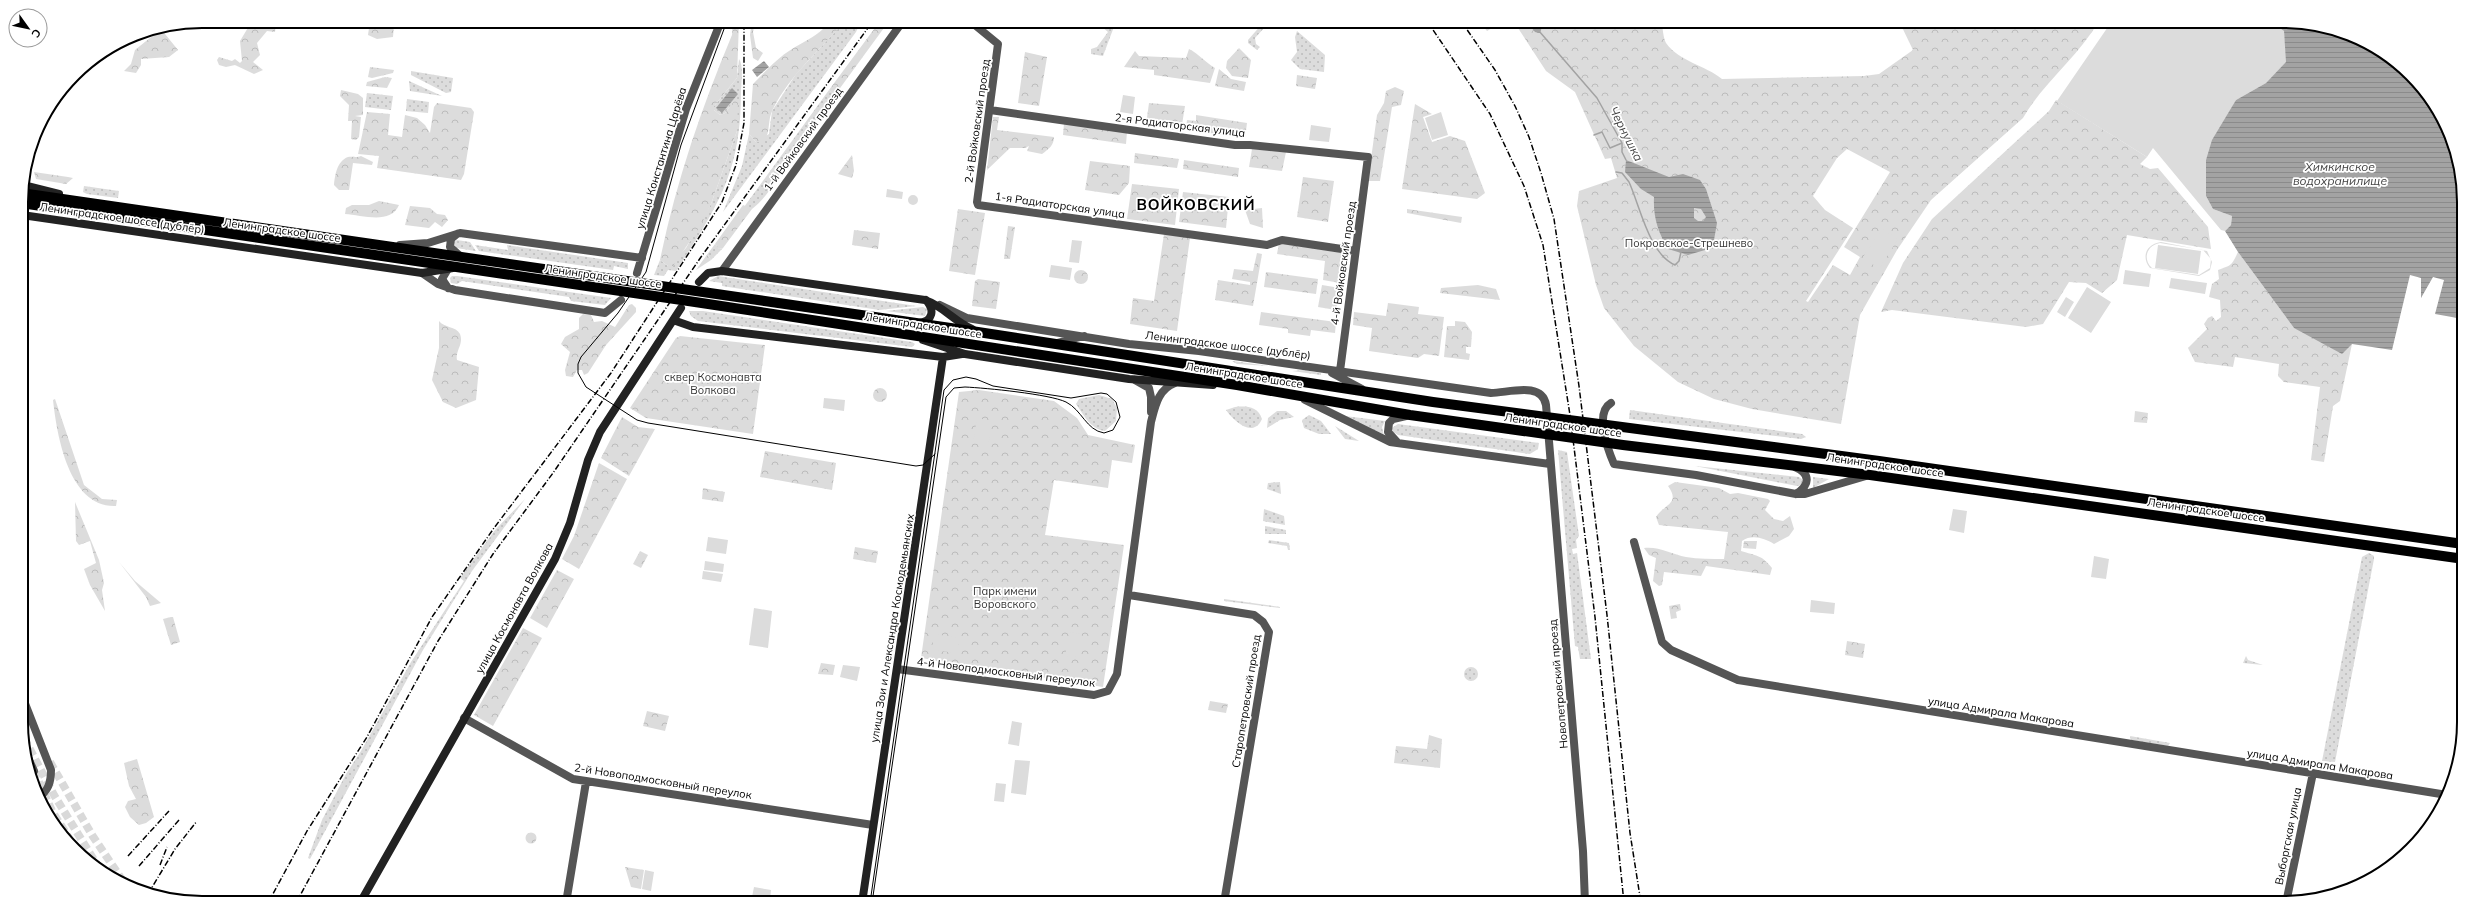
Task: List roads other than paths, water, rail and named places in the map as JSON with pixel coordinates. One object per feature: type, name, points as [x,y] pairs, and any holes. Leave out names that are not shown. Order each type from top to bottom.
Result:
[{"type":"main road","points":[[28,186],[105,204]]},
{"type":"main road","name":"Ленинградское шоссе","points":[[28,194],[629,281],[700,287],[919,323],[1368,392],[1621,428],[1879,461],[2457,543]]},
{"type":"main road","name":"Ленинградское шоссе","points":[[28,204],[622,296],[695,302],[1237,385],[1410,415],[1623,445],[1870,475],[2457,558]]},
{"type":"main road","name":"Ленинградское шоссе (дублёр)","points":[[28,216],[422,273],[452,269]]},
{"type":"main road","points":[[70,221],[126,220]]},
{"type":"main road","points":[[700,287],[708,273],[722,271]]},
{"type":"main road","name":"Ленинградское шоссе","points":[[722,271],[925,300],[935,304],[963,325],[978,332]]},
{"type":"main road","points":[[919,323],[928,320],[932,314],[932,308],[925,300]]},
{"type":"main road","name":"улица Космонавта Волкова","points":[[364,896],[555,559],[570,523],[588,460],[600,432],[681,308]]},
{"type":"main road","points":[[673,320],[693,327],[943,357],[965,354]]},
{"type":"main road","points":[[913,336],[965,354],[1129,379],[1175,383],[1237,385]]},
{"type":"main road","points":[[918,354],[928,348],[925,341]]},
{"type":"main road","name":"улица Зои и Александра Космодемьянских","points":[[863,896],[943,357]]},
{"type":"street","name":"улица Константина Царёва","points":[[637,273],[686,109],[718,28]]},
{"type":"street","name":"1-й Войковский проезд","points":[[722,271],[898,28]]},
{"type":"street","name":"2-й Войковский проезд","points":[[977,202],[998,44],[979,28]]},
{"type":"street","name":"2-я Радиаторская улица","points":[[990,110],[1235,146],[1250,145],[1368,157]]},
{"type":"street","name":"4-й Войковский проезд","points":[[1340,371],[1368,157]]},
{"type":"street","name":"1-я Радиаторская улица","points":[[977,202],[983,206],[1267,245],[1282,240],[1355,251]]},
{"type":"street","points":[[460,233],[451,239],[450,246],[452,251],[463,257]]},
{"type":"street","points":[[384,246],[428,243],[460,233],[642,258]]},
{"type":"street","points":[[451,289],[442,281],[443,274],[452,269]]},
{"type":"street","points":[[422,273],[438,284],[451,289],[602,313],[611,310],[622,296]]},
{"type":"street","name":"Ленинградское шоссе (дублёр)","points":[[935,304],[967,318],[1089,336],[1129,344],[1340,371],[1491,393],[1521,390]]},
{"type":"street","points":[[1056,343],[1089,336]]},
{"type":"street","points":[[1322,369],[1368,392]]},
{"type":"street","points":[[1349,382],[1347,378],[1352,373]]},
{"type":"street","points":[[1129,379],[1141,382],[1149,388],[1152,397],[1151,422],[1129,595]]},
{"type":"street","points":[[1151,422],[1159,396],[1166,387],[1175,383]]},
{"type":"street","name":"Новопетровский проезд","points":[[1521,390],[1538,392],[1546,402],[1583,851],[1585,896]]},
{"type":"street","points":[[1292,394],[1314,403],[1380,438],[1397,442],[1550,464]]},
{"type":"street","points":[[1611,403],[1606,408],[1603,420],[1614,464],[1703,476],[1796,494],[1805,494],[1870,475]]},
{"type":"street","points":[[1397,442],[1388,432],[1389,423],[1393,418],[1410,415]]},
{"type":"street","points":[[1786,464],[1804,472],[1808,479],[1806,486],[1796,494]]},
{"type":"street","name":"улица Адмирала Макарова","points":[[1634,542],[1662,642],[1671,650],[1738,680],[2441,794]]},
{"type":"street","name":"4-й Новоподмосковный переулок","points":[[897,669],[1094,695],[1104,693],[1112,686],[1117,674],[1129,595]]},
{"type":"street","name":"Старопетровский проезд","points":[[1129,595],[1254,615],[1263,622],[1269,632],[1225,896]]},
{"type":"street","points":[[28,711],[51,770],[51,781],[43,793]]},
{"type":"street","name":"2-й Новоподмосковный переулок","points":[[464,718],[563,775],[586,782],[874,825]]},
{"type":"street","name":"Выборгская улица","points":[[2287,896],[2313,773]]},
{"type":"street","points":[[567,896],[586,782]]},
{"type":"water","points":[[1532,28],[1542,28],[1540,33],[1535,32]]},
{"type":"water","name":"Химкинское водохранилище","points":[[2280,28],[2295,28],[2317,31],[2350,41],[2380,57],[2398,71],[2414,87],[2428,105],[2444,135],[2448,146],[2454,168],[2457,190],[2457,318],[2435,314],[2444,280],[2433,277],[2421,298],[2421,278],[2410,275],[2392,350],[2352,344],[2342,354],[2294,328],[2238,252],[2225,231],[2231,225],[2232,216],[2213,209],[2206,196],[2206,160],[2212,140],[2236,100],[2266,83],[2286,62],[2284,31]]},
{"type":"water","points":[[764,61],[769,67],[757,77],[752,70]]},
{"type":"water","points":[[732,88],[738,94],[722,113],[716,108]]},
{"type":"water","points":[[1626,160],[1669,177],[1683,174],[1700,180],[1706,189],[1717,223],[1714,240],[1705,250],[1688,255],[1668,249],[1661,237],[1657,224],[1654,211],[1654,197],[1641,189],[1625,172]],"holes":[[[1694,208],[1701,209],[1706,217],[1703,221],[1698,221],[1694,218]]]},
{"type":"waterway","name":"Чернушка","points":[[1539,31],[1597,98],[1622,143],[1622,152],[1626,160]]},
{"type":"waterway","points":[[1594,135],[1602,132],[1610,148],[1622,143]]},
{"type":"waterway","points":[[1616,172],[1622,173],[1629,182],[1646,228],[1658,251],[1675,265],[1679,261],[1681,252]]},
{"type":"tunnel","points":[[30,749],[54,795],[92,857]]},
{"type":"tunnel","points":[[50,762],[92,835],[119,875]]},
{"type":"tunnel","points":[[37,777],[51,810]]},
{"type":"tram line","points":[[724,28],[681,145],[646,272],[618,313],[581,357],[578,364],[578,373],[586,387],[637,420],[648,423],[916,466],[923,465],[935,454]]},
{"type":"tram line","points":[[871,896],[944,390],[953,380],[966,377],[976,379],[993,386],[1071,398],[1101,393],[1107,394],[1116,402],[1120,417],[1113,430],[1104,433],[1088,424],[1076,410],[1066,402],[1046,396],[965,387],[954,388],[946,397],[873,896]]},
{"type":"railway","points":[[272,896],[307,831],[367,737],[432,617],[494,528],[611,373],[722,202],[736,165],[744,123],[744,28]]},
{"type":"railway","points":[[300,896],[438,641],[493,554],[553,473],[701,257],[868,28]]},
{"type":"railway","points":[[1432,28],[1490,114],[1524,186],[1543,245],[1570,415],[1595,617],[1623,896]]},
{"type":"railway","points":[[1466,28],[1495,70],[1515,106],[1529,137],[1554,219],[1579,386],[1607,615],[1630,833],[1640,896]]},
{"type":"railway","points":[[128,856],[169,811]]},
{"type":"railway","points":[[139,866],[179,820]]},
{"type":"railway","points":[[151,888],[175,849],[197,821]]},
{"type":"railway","points":[[160,865],[167,847]]},
{"type":"district","name":"ВОЙКОВСКИЙ","points":[[1196,205]]},
{"type":"park label","name":"Покровское-Стрешнево","points":[[1689,243]]},
{"type":"park label","name":"сквер Космонавта Волкова","points":[[713,383]]},
{"type":"park label","name":"Парк имени Воровского","points":[[1005,597]]}]
